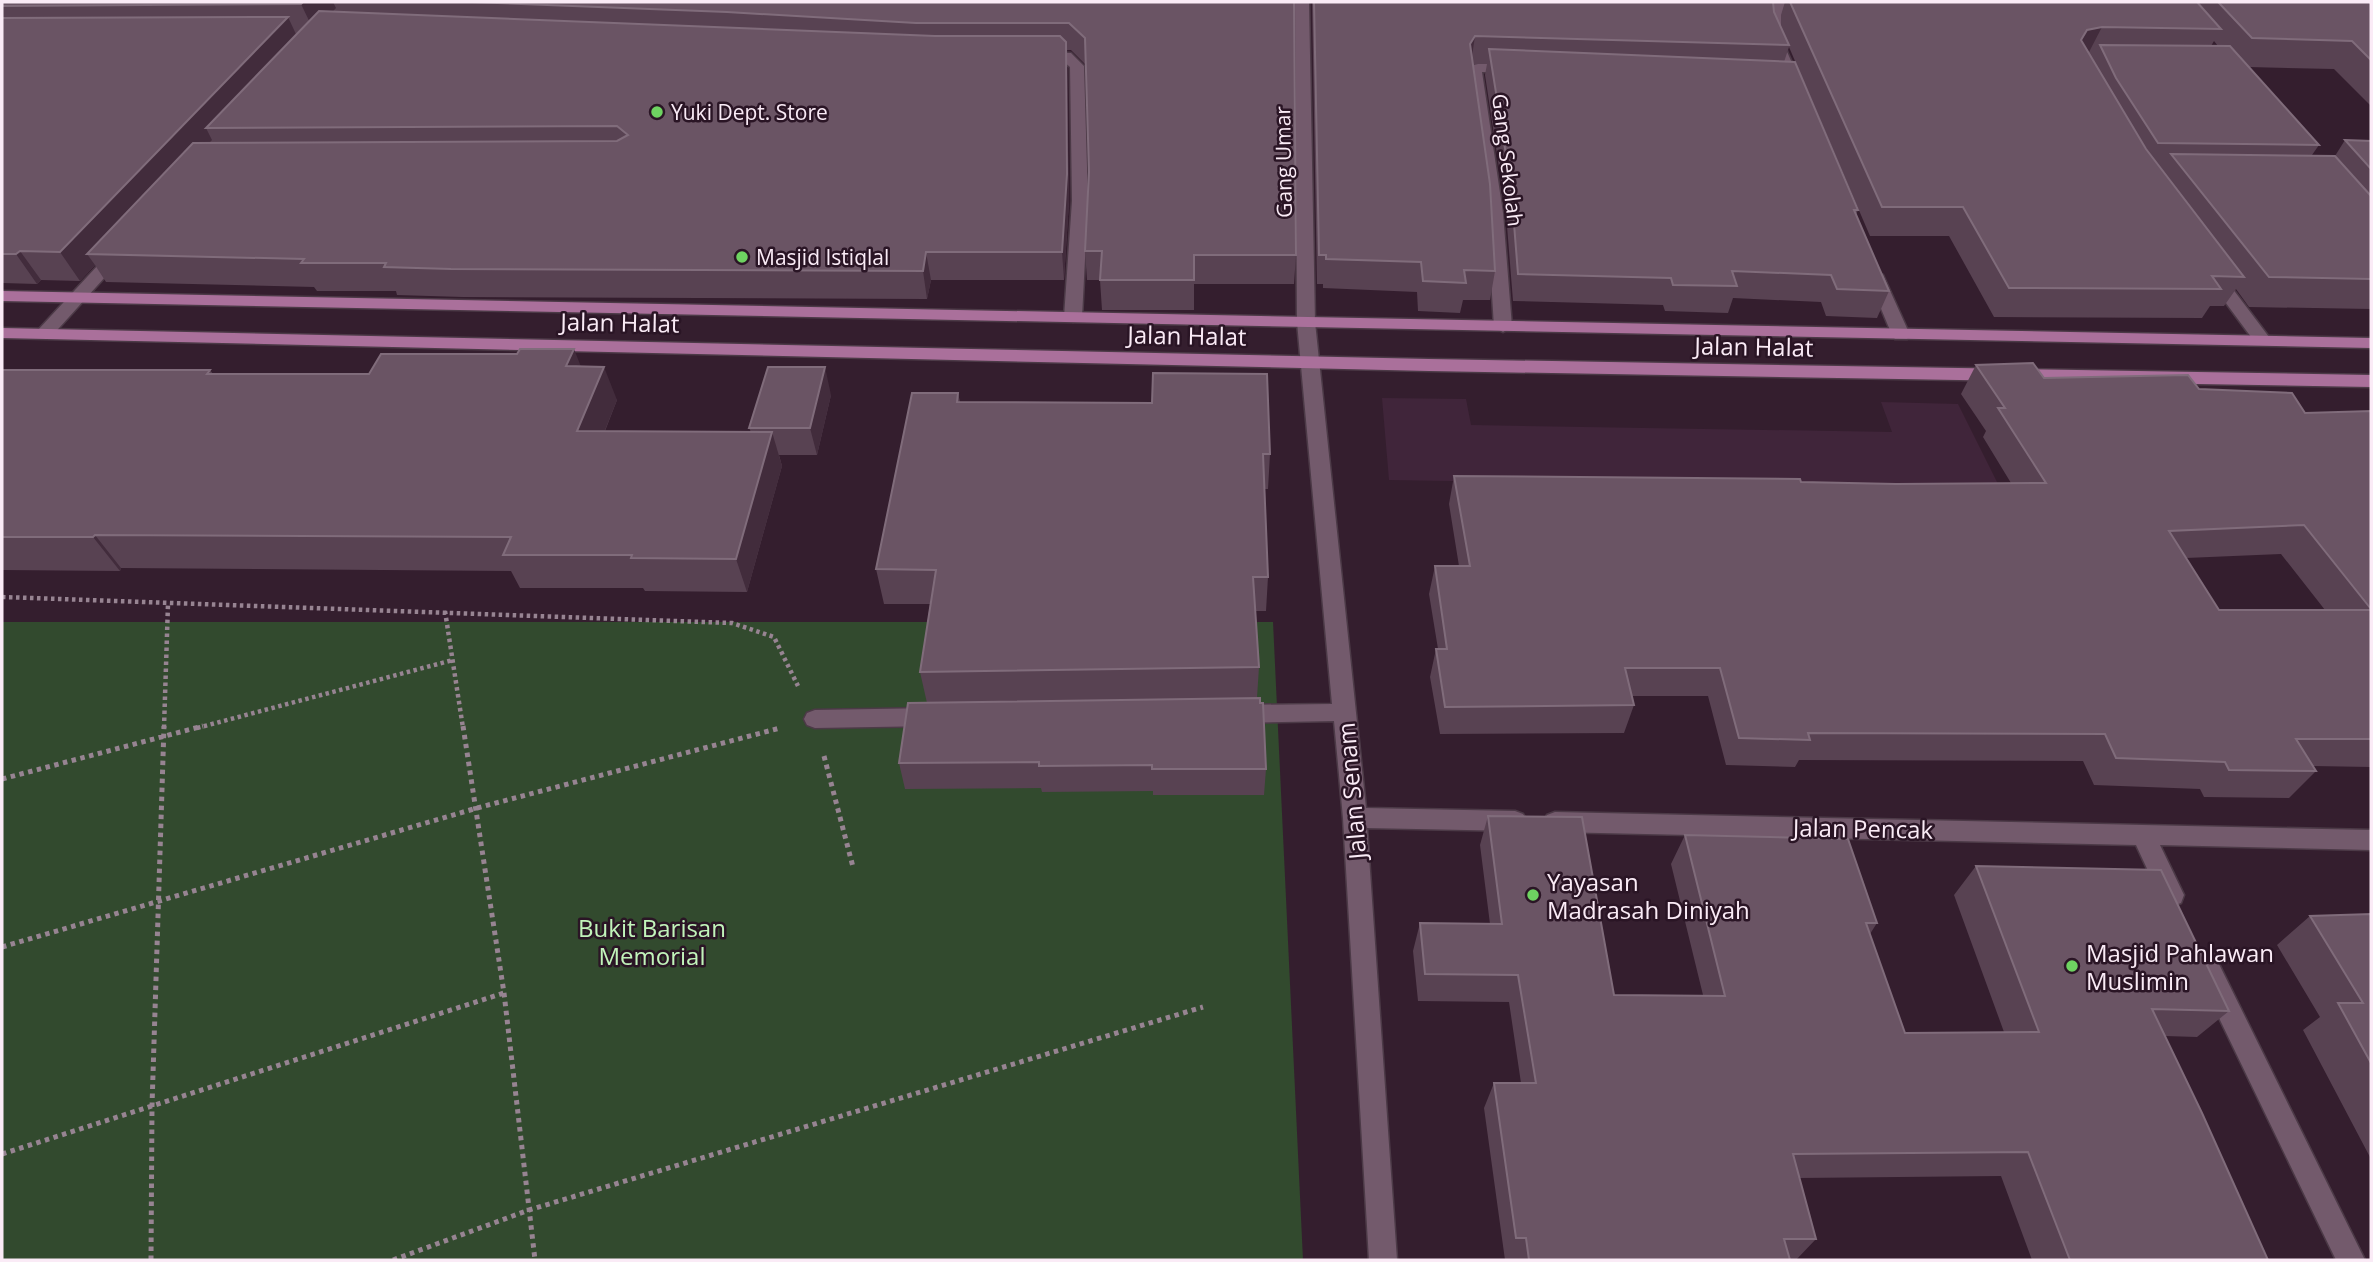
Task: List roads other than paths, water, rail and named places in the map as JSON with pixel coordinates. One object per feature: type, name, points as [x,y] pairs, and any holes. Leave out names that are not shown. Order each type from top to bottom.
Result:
[{"type":"main road","name":"Jalan Halat","points":[[2,296],[2371,343]]},
{"type":"main road","name":"Jalan Halat","points":[[2,334],[2371,381]]},
{"type":"street","name":"Gang Umar","points":[[1302,2],[1306,322]]},
{"type":"street","points":[[1779,2],[1771,14],[1772,31],[1787,80],[1805,106]]},
{"type":"street","points":[[1022,57],[1066,56],[1077,66],[1080,201],[1073,317]]},
{"type":"street","name":"Gang Sekolah","points":[[1503,327],[1495,213],[1475,72],[1478,68],[1525,69]]},
{"type":"street","points":[[44,334],[131,239]]},
{"type":"street","points":[[1869,260],[1901,335]]},
{"type":"street","points":[[2205,264],[2263,341]]},
{"type":"street","name":"Jalan Senam","points":[[1306,322],[1354,818],[1383,1260]]},
{"type":"street","points":[[1211,714],[1345,712]]},
{"type":"street","points":[[815,719],[951,717]]},
{"type":"street","name":"Jalan Pencak","points":[[1354,818],[2371,840]]},
{"type":"street","points":[[2143,834],[2351,1260]]},
{"type":"place","name":"Yuki Dept. Store","points":[[657,112]]},
{"type":"place","name":"Masjid Istiqlal","points":[[742,257]]},
{"type":"place","name":"Yayasan Madrasah Diniyah","points":[[1533,895]]},
{"type":"place","name":"Masjid Pahlawan Muslimin","points":[[2072,966]]},
{"type":"park label","name":"Bukit Barisan Memorial","points":[[652,941]]}]
